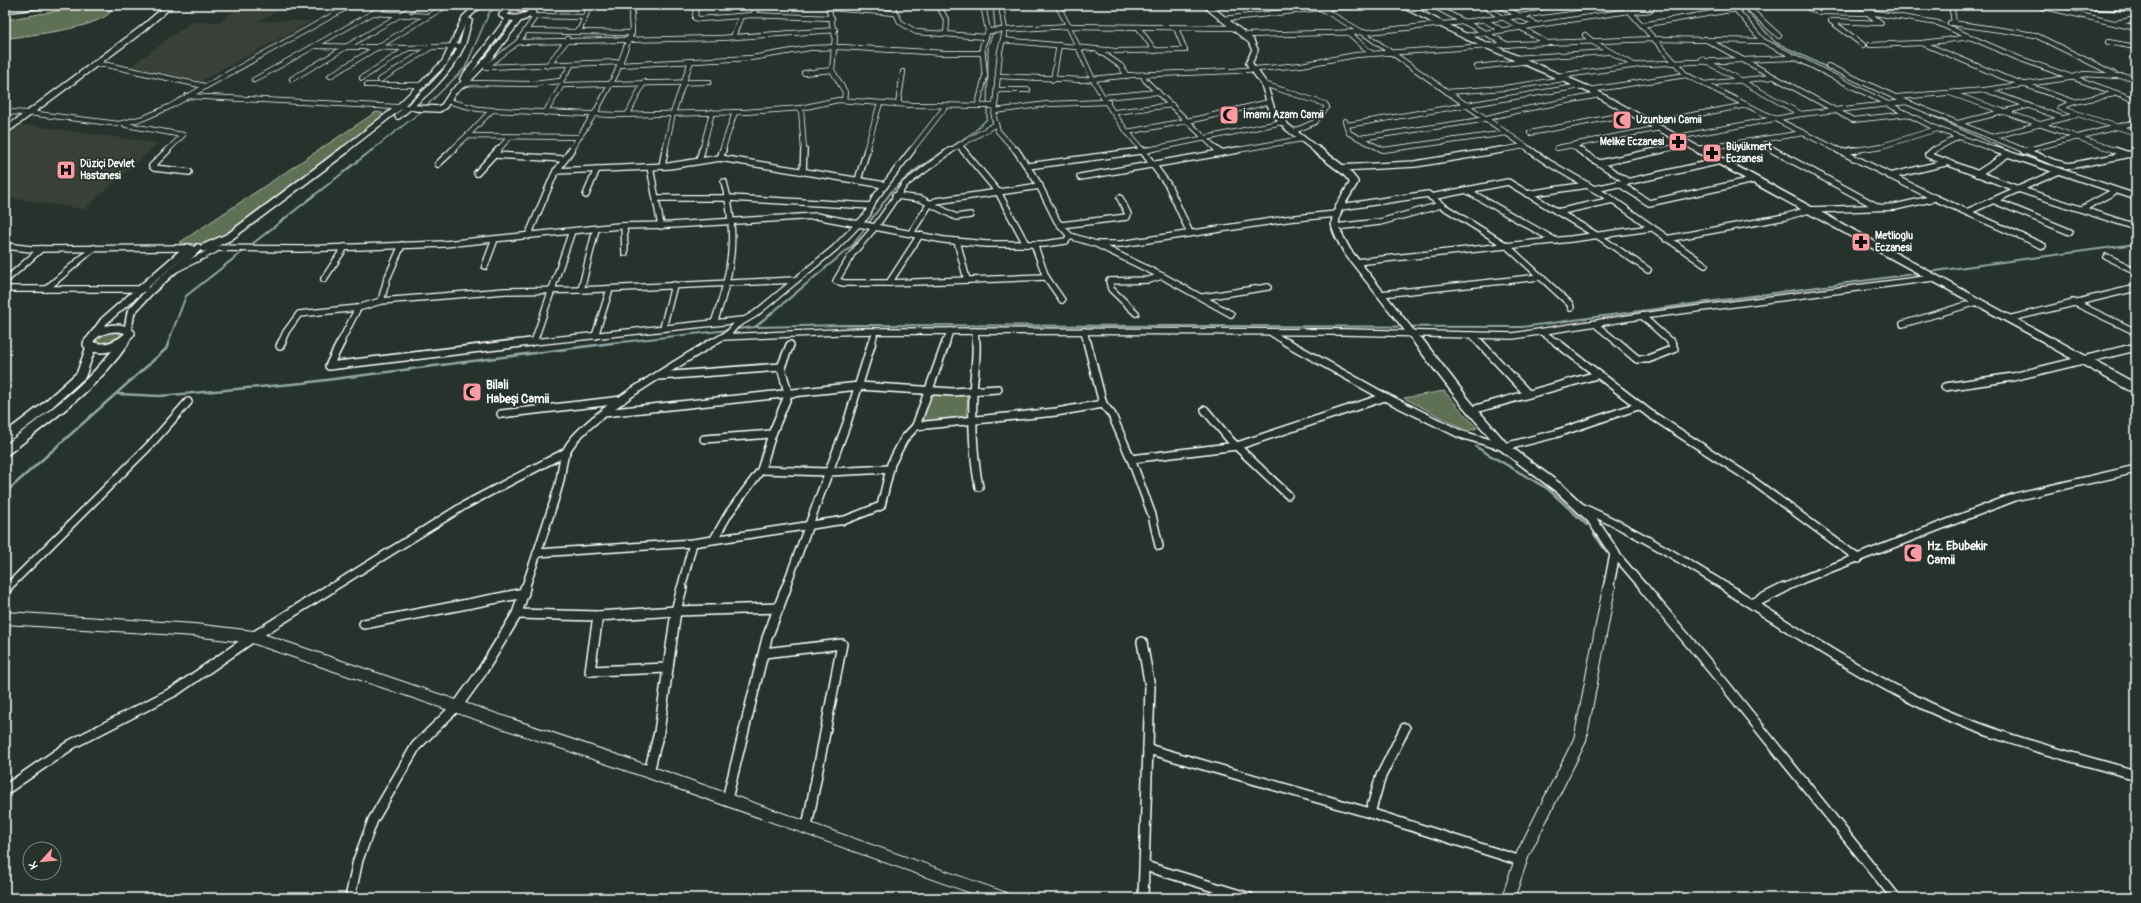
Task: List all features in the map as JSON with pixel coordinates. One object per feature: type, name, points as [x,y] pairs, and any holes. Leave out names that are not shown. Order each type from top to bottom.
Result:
[{"type":"street","points":[[5,8],[24,5]]},
{"type":"street","points":[[5,8],[42,5]]},
{"type":"street","points":[[5,126],[141,30],[170,5]]},
{"type":"street","points":[[119,124],[132,122],[146,117],[351,5]]},
{"type":"street","points":[[254,80],[387,5]]},
{"type":"street","points":[[292,79],[417,5]]},
{"type":"street","points":[[330,76],[447,5]]},
{"type":"street","points":[[5,451],[96,375],[118,353],[131,333],[128,329],[131,312],[152,289],[201,248],[229,237],[314,174],[398,108],[424,85],[445,62],[465,18],[479,5]]},
{"type":"street","points":[[171,273],[234,240],[332,168],[407,108],[444,73],[462,46],[469,21],[484,5]]},
{"type":"street","points":[[185,96],[439,109],[447,102],[507,21],[503,16],[503,13],[519,5]]},
{"type":"street","points":[[547,67],[566,42],[576,31],[580,29],[590,5]]},
{"type":"street","points":[[528,236],[556,171],[595,113],[611,83],[632,33],[631,17],[634,5]]},
{"type":"street","points":[[696,5],[695,18],[753,15],[832,18]]},
{"type":"street","points":[[753,15],[758,5]]},
{"type":"street","points":[[892,5],[899,22],[907,29],[916,32],[986,37]]},
{"type":"street","points":[[938,5],[947,21],[946,34]]},
{"type":"street","points":[[980,105],[985,76],[982,47],[989,31],[983,5]]},
{"type":"street","points":[[1000,5],[1003,40],[994,118],[998,132],[1028,166],[1061,225],[1070,236],[1096,244],[1203,297],[1231,314]]},
{"type":"street","points":[[1063,5],[1057,5],[1093,79],[1127,132],[1153,163],[1168,185],[1190,234]]},
{"type":"street","points":[[1206,5],[1250,41],[1255,50],[1249,63],[1264,84],[1272,110],[1292,132],[1340,168],[1354,182],[1336,214],[1335,227],[1347,251],[1472,410],[1504,447],[1560,489],[1591,518],[1615,554],[1721,680],[1896,898]]},
{"type":"street","points":[[1314,5],[1362,32],[1464,105],[1549,163],[1613,200],[1666,240],[1705,265]]},
{"type":"street","points":[[1337,5],[1341,8]]},
{"type":"street","points":[[1222,19],[1321,8],[1383,5]]},
{"type":"street","points":[[1404,6],[1419,5]]},
{"type":"street","points":[[1432,5],[1461,22],[1508,45]]},
{"type":"street","points":[[1482,5],[1548,44]]},
{"type":"street","points":[[1499,5],[1535,24]]},
{"type":"street","points":[[1505,8],[1529,5]]},
{"type":"street","points":[[1568,5],[1573,8]]},
{"type":"street","points":[[1243,35],[1362,32],[1442,25],[1598,5]]},
{"type":"street","points":[[1624,5],[1686,75],[1776,118],[1935,198],[2043,246]]},
{"type":"street","points":[[1465,36],[1535,24],[1651,10],[1647,5]]},
{"type":"street","points":[[1732,5],[1763,41],[1937,129],[2057,172],[2136,197]]},
{"type":"street","points":[[1745,5],[1779,36]]},
{"type":"street","points":[[1799,5],[1820,12],[1875,13]]},
{"type":"street","points":[[1859,5],[1875,13],[1938,24],[2069,78],[2136,100]]},
{"type":"street","points":[[1952,23],[1954,22],[1952,10],[1954,5]]},
{"type":"street","points":[[2036,5],[2136,28]]},
{"type":"street","points":[[2049,5],[2136,6]]},
{"type":"street","points":[[2128,5],[2136,6]]},
{"type":"street","points":[[844,100],[845,92],[832,70],[836,47],[835,30],[829,6],[895,13]]},
{"type":"street","points":[[1404,6],[1465,36],[1599,94],[2136,389]]},
{"type":"street","points":[[460,85],[479,69],[519,19],[533,12],[530,7],[513,9]]},
{"type":"street","points":[[1642,25],[1736,9]]},
{"type":"street","points":[[1820,12],[1863,45]]},
{"type":"street","points":[[373,14],[428,16]]},
{"type":"street","points":[[1832,21],[1881,23],[1868,14]]},
{"type":"street","points":[[506,18],[527,16],[584,17]]},
{"type":"street","points":[[732,37],[741,16]]},
{"type":"street","points":[[486,67],[518,42],[527,31],[535,17]]},
{"type":"street","points":[[1483,19],[1501,30]]},
{"type":"street","points":[[2115,23],[2136,19]]},
{"type":"street","points":[[1938,24],[1952,23],[2034,35],[2116,75]]},
{"type":"street","points":[[989,31],[1068,26],[1234,28]]},
{"type":"street","points":[[1138,27],[1155,51]]},
{"type":"street","points":[[1003,40],[1096,49],[1155,51],[1185,50],[1176,28]]},
{"type":"street","points":[[518,42],[732,37],[835,30]]},
{"type":"street","points":[[527,31],[632,33]]},
{"type":"street","points":[[1349,33],[1372,54]]},
{"type":"street","points":[[1585,35],[1608,52],[1634,65]]},
{"type":"street","points":[[1870,45],[1922,43],[1971,37]]},
{"type":"street","points":[[999,76],[1053,80],[1093,79],[1301,66],[1390,52],[1508,45],[1655,39],[1763,41]]},
{"type":"street","points":[[1704,39],[1835,111],[1857,121],[1908,114]]},
{"type":"street","points":[[2108,42],[2136,47]]},
{"type":"street","points":[[1922,43],[2026,85],[2074,102]]},
{"type":"street","points":[[316,46],[376,48],[430,48],[462,46]]},
{"type":"street","points":[[1053,80],[1059,46]]},
{"type":"street","points":[[479,69],[486,67],[547,67],[572,64],[751,58],[810,48],[836,47],[945,53],[983,53]]},
{"type":"street","points":[[362,78],[408,48]]},
{"type":"street","points":[[380,80],[430,48]]},
{"type":"street","points":[[1096,49],[1121,66],[1127,76]]},
{"type":"street","points":[[1515,58],[1608,52]]},
{"type":"street","points":[[1447,92],[1504,88],[1561,78],[1584,71],[1674,60],[1794,58]]},
{"type":"street","points":[[1701,59],[1801,114]]},
{"type":"street","points":[[662,166],[673,113],[690,61]]},
{"type":"street","points":[[1477,67],[1523,61]]},
{"type":"street","points":[[93,64],[107,65],[205,86]]},
{"type":"street","points":[[460,85],[472,83],[532,84],[561,81],[564,79],[572,64]]},
{"type":"street","points":[[1828,66],[1897,97],[1904,102],[2055,164],[2069,166],[2136,153]]},
{"type":"street","points":[[804,73],[832,70]]},
{"type":"street","points":[[898,104],[903,72]]},
{"type":"street","points":[[1897,97],[2026,85],[2084,74],[2136,77]]},
{"type":"street","points":[[1143,75],[1145,80],[1189,121],[1220,153]]},
{"type":"street","points":[[1590,90],[1686,75]]},
{"type":"street","points":[[1704,84],[1773,77]]},
{"type":"street","points":[[628,114],[644,82]]},
{"type":"street","points":[[545,112],[562,85],[644,82],[709,82]]},
{"type":"street","points":[[1264,84],[1325,104],[1327,107],[1315,122],[1292,132]]},
{"type":"street","points":[[367,85],[424,85]]},
{"type":"street","points":[[1507,133],[1383,150],[1349,133],[1346,122],[1391,119],[1399,116],[1581,86]]},
{"type":"street","points":[[5,131],[57,90]]},
{"type":"street","points":[[998,90],[1028,90]]},
{"type":"street","points":[[1985,90],[2062,118]]},
{"type":"street","points":[[1104,97],[1158,92]]},
{"type":"street","points":[[1948,92],[2038,125],[2136,157]]},
{"type":"street","points":[[1360,138],[1485,119],[1515,111],[1599,94]]},
{"type":"street","points":[[2114,94],[2074,102],[2060,108],[2076,115],[2136,133]]},
{"type":"street","points":[[447,102],[478,109],[492,110],[628,114],[735,112],[801,108],[826,102],[844,100],[946,106],[980,105],[995,108],[1047,104],[1108,102]]},
{"type":"street","points":[[1127,132],[1189,121],[1269,102]]},
{"type":"street","points":[[1677,138],[1801,114],[1890,105],[1904,102]]},
{"type":"street","points":[[858,180],[880,103]]},
{"type":"street","points":[[1650,123],[1747,104]]},
{"type":"street","points":[[1114,112],[1172,105]]},
{"type":"street","points":[[5,790],[72,744],[175,692],[253,638],[465,505],[566,452],[584,429],[622,400],[655,377],[726,335],[736,325],[746,319],[835,248],[860,223],[885,185],[946,106]]},
{"type":"street","points":[[1958,123],[2027,106]]},
{"type":"street","points":[[801,108],[804,138],[803,172]]},
{"type":"street","points":[[438,164],[492,110]]},
{"type":"street","points":[[5,112],[29,113],[119,124],[183,135],[152,166],[154,168],[189,172]]},
{"type":"street","points":[[699,161],[712,112]]},
{"type":"street","points":[[720,158],[735,112]]},
{"type":"street","points":[[1530,133],[1633,113]]},
{"type":"street","points":[[1991,137],[2076,115]]},
{"type":"street","points":[[1028,166],[1143,151],[1283,122]]},
{"type":"street","points":[[2024,151],[2136,122]]},
{"type":"street","points":[[996,124],[959,145],[905,184],[871,225],[836,282],[889,283],[1046,277]]},
{"type":"street","points":[[1557,148],[1660,128]]},
{"type":"street","points":[[1842,152],[1882,146],[1937,129]]},
{"type":"street","points":[[1698,149],[1804,133]]},
{"type":"street","points":[[467,136],[578,137]]},
{"type":"street","points":[[477,172],[510,137]]},
{"type":"street","points":[[1958,137],[1932,151],[1928,155],[2018,189],[2136,227]]},
{"type":"street","points":[[1080,176],[1302,139]]},
{"type":"street","points":[[1756,140],[1879,207]]},
{"type":"street","points":[[1600,163],[1690,144]]},
{"type":"street","points":[[959,145],[998,192],[1026,244]]},
{"type":"street","points":[[1340,168],[1415,164],[1525,146]]},
{"type":"street","points":[[1573,146],[1627,181]]},
{"type":"street","points":[[1977,174],[2008,154]]},
{"type":"street","points":[[494,155],[565,159]]},
{"type":"street","points":[[556,171],[597,168],[650,167],[720,158],[885,185]]},
{"type":"street","points":[[1595,189],[1721,162]]},
{"type":"street","points":[[1890,176],[1945,162]]},
{"type":"street","points":[[650,167],[661,226]]},
{"type":"street","points":[[586,195],[597,168]]},
{"type":"street","points":[[1967,212],[1995,201],[2057,172]]},
{"type":"street","points":[[1618,183],[1649,202],[1754,180]]},
{"type":"street","points":[[714,323],[728,282],[731,266],[731,221],[729,198],[724,182]]},
{"type":"street","points":[[1431,197],[1508,182],[1598,236],[1648,270]]},
{"type":"street","points":[[1527,194],[1588,185]]},
{"type":"street","points":[[911,233],[932,204],[1040,186]]},
{"type":"street","points":[[1466,190],[1556,241]]},
{"type":"street","points":[[2082,210],[2115,191]]},
{"type":"street","points":[[1341,207],[1428,194],[1441,205],[1507,246],[1571,308]]},
{"type":"street","points":[[895,196],[921,199],[956,217],[970,215]]},
{"type":"street","points":[[657,198],[729,198],[871,206]]},
{"type":"street","points":[[1061,225],[1127,217],[1128,214],[1120,198]]},
{"type":"street","points":[[1666,240],[1785,217],[1809,210],[1895,207],[1935,198]]},
{"type":"street","points":[[1558,212],[1613,200]]},
{"type":"street","points":[[1995,201],[2070,232]]},
{"type":"street","points":[[1335,227],[1380,222],[1441,205]]},
{"type":"street","points":[[1096,244],[1121,244],[1286,219],[1336,214]]},
{"type":"street","points":[[5,246],[41,249],[239,247],[257,249],[402,246],[495,239],[624,226],[661,226],[816,216],[920,235],[986,244],[1034,244],[1066,241],[1070,236]]},
{"type":"street","points":[[624,226],[624,253]]},
{"type":"street","points":[[1356,262],[1556,241],[1651,228]]},
{"type":"street","points":[[581,290],[596,229]]},
{"type":"street","points":[[534,342],[572,231]]},
{"type":"street","points":[[889,283],[920,235]]},
{"type":"street","points":[[486,266],[495,239]]},
{"type":"street","points":[[958,241],[967,280]]},
{"type":"street","points":[[1034,244],[1046,277],[1062,300]]},
{"type":"street","points":[[380,301],[387,279],[402,246]]},
{"type":"street","points":[[324,279],[345,247]]},
{"type":"street","points":[[46,289],[94,248]]},
{"type":"street","points":[[91,347],[88,342],[104,322],[139,289],[188,248]]},
{"type":"street","points":[[5,281],[41,249]]},
{"type":"street","points":[[2107,257],[2136,271]]},
{"type":"street","points":[[1136,312],[1111,289],[1109,281],[1149,280],[1162,276]]},
{"type":"street","points":[[1381,294],[1540,277]]},
{"type":"street","points":[[726,335],[861,331],[1270,331],[1514,336],[1642,316],[1932,277]]},
{"type":"street","points":[[280,346],[286,332],[299,314],[358,308],[380,301],[505,291],[610,289],[728,282],[796,280]]},
{"type":"street","points":[[664,328],[674,285]]},
{"type":"street","points":[[1203,297],[1268,287]]},
{"type":"street","points":[[2008,319],[2073,302],[2136,288]]},
{"type":"street","points":[[5,289],[152,289]]},
{"type":"street","points":[[595,336],[610,289]]},
{"type":"street","points":[[1903,324],[1977,302]]},
{"type":"street","points":[[2073,302],[2136,332]]},
{"type":"street","points":[[358,308],[329,366],[746,319]]},
{"type":"street","points":[[1595,324],[1637,358],[1648,359],[1674,349],[1672,343],[1642,316]]},
{"type":"street","points":[[93,336],[109,329],[128,329]]},
{"type":"street","points":[[537,554],[692,543],[845,520],[882,506],[890,469],[904,439],[916,426],[927,391],[950,331]]},
{"type":"street","points":[[975,331],[977,357],[973,392],[974,460],[979,487]]},
{"type":"street","points":[[1084,331],[1103,404],[1112,415],[1131,459],[1152,515],[1159,546]]},
{"type":"street","points":[[1270,331],[1290,346],[1385,397],[1460,434],[1504,447],[1555,434],[1638,406]]},
{"type":"street","points":[[1542,332],[1628,396],[1638,406],[1687,439],[1734,467],[1859,558]]},
{"type":"street","points":[[1472,335],[1528,394]]},
{"type":"street","points":[[727,799],[767,638],[810,525],[860,386],[874,336]]},
{"type":"street","points":[[91,347],[111,346],[127,338]]},
{"type":"street","points":[[714,539],[729,513],[761,470],[772,434],[787,394],[781,367],[790,345]]},
{"type":"street","points":[[5,438],[42,410],[81,375],[91,347]]},
{"type":"street","points":[[1945,387],[2013,377],[2136,347]]},
{"type":"street","points":[[655,377],[781,367]]},
{"type":"street","points":[[1472,410],[1598,375]]},
{"type":"street","points":[[604,414],[860,386],[927,391],[973,392],[998,389]]},
{"type":"street","points":[[1131,459],[1237,446],[1305,425],[1385,397]]},
{"type":"street","points":[[501,414],[622,400]]},
{"type":"street","points":[[5,590],[149,446],[188,402]]},
{"type":"street","points":[[916,426],[1056,412],[1103,404]]},
{"type":"street","points":[[1205,410],[1237,446],[1288,495]]},
{"type":"street","points":[[704,439],[772,434]]},
{"type":"street","points":[[350,898],[358,860],[373,820],[416,746],[458,705],[481,673],[517,614],[559,486],[566,452]]},
{"type":"street","points":[[761,470],[829,472],[890,469]]},
{"type":"street","points":[[1754,604],[1803,579],[2015,497],[2136,469]]},
{"type":"street","points":[[1576,504],[1612,520],[1678,557],[1838,658],[1929,707],[2001,736],[2136,775]]},
{"type":"street","points":[[649,772],[659,732],[676,611],[692,543]]},
{"type":"street","points":[[1508,898],[1521,860],[1580,740],[1615,554]]},
{"type":"street","points":[[364,624],[467,602],[524,593]]},
{"type":"street","points":[[517,614],[598,616],[676,611],[779,608]]},
{"type":"street","points":[[598,616],[590,671],[668,668]]},
{"type":"street","points":[[5,618],[194,630],[253,638],[458,705],[807,827],[1003,898]]},
{"type":"street","points":[[1142,642],[1150,687],[1145,797],[1145,866],[1143,898]]},
{"type":"street","points":[[764,652],[842,644],[807,827]]},
{"type":"street","points":[[1370,813],[1381,776],[1405,728]]},
{"type":"street","points":[[1148,749],[1370,813],[1521,860]]},
{"type":"street","points":[[1145,866],[1250,898]]},
{"type":"shaded area","points":[[243,5],[290,5],[259,21],[312,21],[201,81],[131,66],[191,22],[219,22]]},
{"type":"shaded area","name":"Düziçi Devlet Hastanesi","points":[[27,125],[158,143],[85,209],[81,209],[5,197],[5,136],[16,127]]},
{"type":"green space","points":[[91,5],[111,5],[111,12],[102,18],[76,27],[5,39],[5,20]]},
{"type":"green space","points":[[376,112],[382,113],[382,117],[375,124],[225,236],[203,244],[179,243]]},
{"type":"green space","points":[[117,331],[121,335],[113,341],[99,343],[96,341],[106,333]]},
{"type":"green space","points":[[1444,391],[1477,428],[1467,431],[1404,398]]},
{"type":"green space","points":[[965,393],[968,398],[966,416],[924,422],[921,419],[929,394]]},
{"type":"waterway","points":[[371,151],[419,113],[465,68],[489,13],[497,5]]},
{"type":"waterway","points":[[945,151],[975,131],[987,119],[988,45],[995,28],[993,5]]},
{"type":"waterway","points":[[1741,5],[1775,42],[1828,68]]},
{"type":"waterway","points":[[1924,112],[2008,151]]},
{"type":"waterway","points":[[168,343],[186,296],[372,150]]},
{"type":"waterway","points":[[755,327],[853,245],[891,192],[914,171],[946,150]]},
{"type":"waterway","points":[[2008,151],[2012,153]]},
{"type":"waterway","points":[[2121,189],[2136,194]]},
{"type":"waterway","points":[[1928,272],[2136,244]]},
{"type":"waterway","points":[[755,327],[844,325],[1522,327],[1921,273]]},
{"type":"waterway","points":[[613,343],[755,327]]},
{"type":"waterway","points":[[1269,335],[1283,343]]},
{"type":"waterway","points":[[5,493],[166,349],[169,342]]},
{"type":"waterway","points":[[117,394],[160,396],[303,383],[620,342]]},
{"type":"waterway","points":[[1453,434],[1463,440]]},
{"type":"waterway","points":[[1476,447],[1548,489],[1587,525]]},
{"type":"waterway","points":[[1594,534],[1607,552]]},
{"type":"place","name":"İmamı Azam Camii","points":[[1229,115]]},
{"type":"place","name":"Uzunbanı Camii","points":[[1622,120]]},
{"type":"place","name":"Melike Eczanesi","points":[[1678,142]]},
{"type":"place","name":"Büyükmert Eczanesi","points":[[1712,153]]},
{"type":"place","name":"Düziçi Devlet Hastanesi","points":[[66,170]]},
{"type":"place","name":"Metlioglu Eczanesi","points":[[1861,242]]},
{"type":"place","name":"Bilali Habeşi Camii","points":[[472,392]]},
{"type":"place","name":"Hz. Ebubekir Camii","points":[[1913,553]]}]
